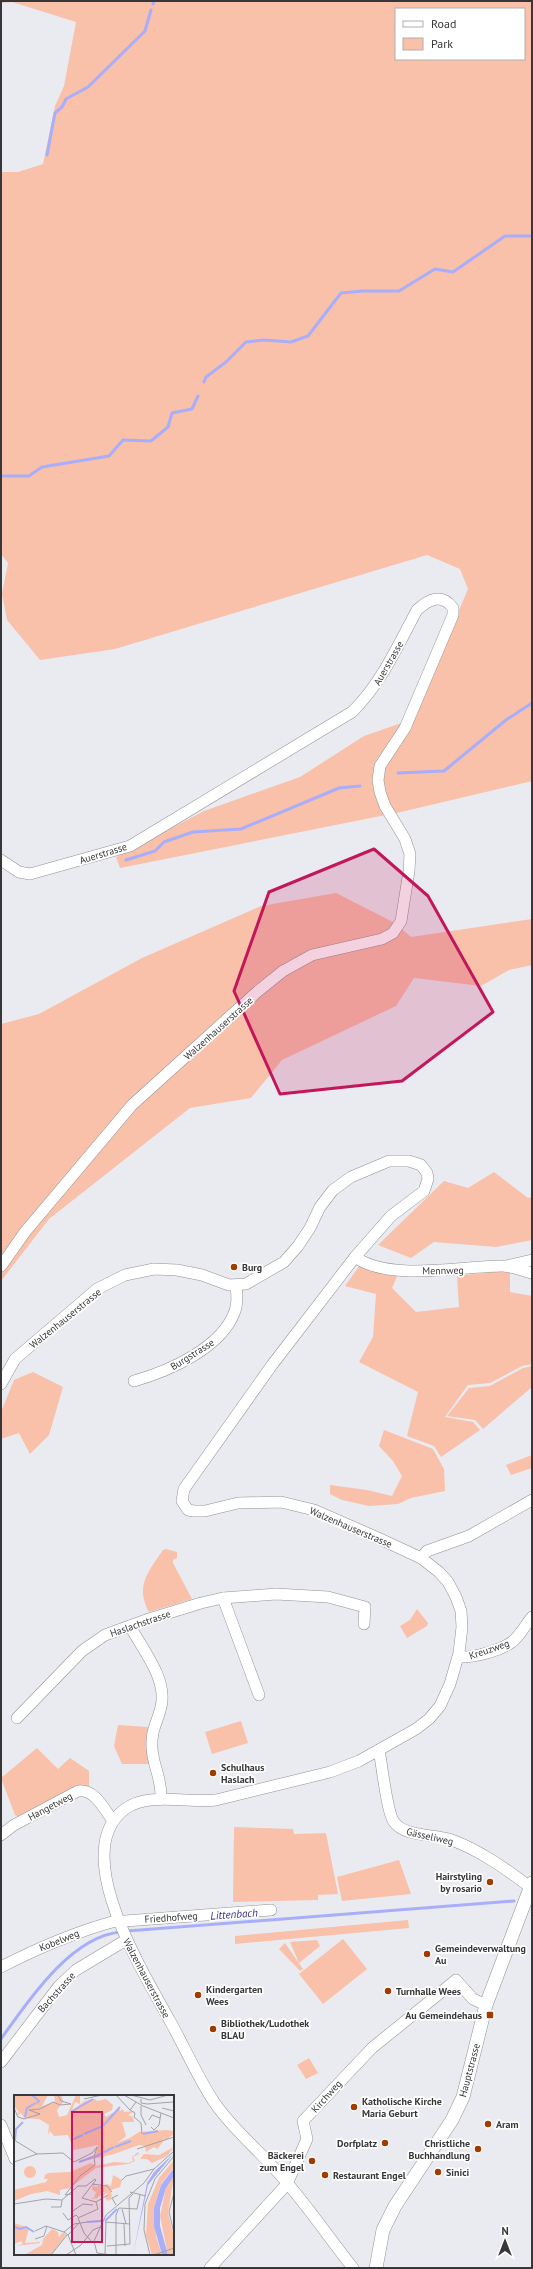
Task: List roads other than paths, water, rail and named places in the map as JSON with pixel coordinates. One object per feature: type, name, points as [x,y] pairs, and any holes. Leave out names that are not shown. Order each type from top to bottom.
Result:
[{"type":"main road","name":"Hauptstrasse","points":[[376,2268],[382,2236],[391,2213],[452,2120],[463,2097],[486,2005],[530,1892]]},
{"type":"street","name":"Auerstrasse","points":[[1,860],[19,872],[30,874],[130,846],[352,712],[367,697],[375,685],[417,610],[427,601],[438,598],[449,603],[453,608],[453,615],[405,728],[380,766],[378,780],[385,806],[406,839],[410,854],[409,871],[401,921],[393,933]]},
{"type":"street","name":"Walzenhauserstrasse","points":[[1,1266],[25,1232],[132,1105],[257,992],[283,971],[312,956],[382,939],[393,933]]},
{"type":"street","name":"Walzenhauserstrasse","points":[[1,1384],[15,1359],[97,1289],[125,1275],[154,1269],[177,1270],[236,1286],[258,1278],[284,1262],[298,1246],[310,1228],[320,1207],[333,1190],[351,1176],[389,1161],[409,1160],[420,1165],[427,1173],[428,1179],[424,1190],[391,1216],[355,1257],[272,1365],[184,1489],[182,1501],[188,1510],[194,1511],[262,1501],[293,1504],[321,1514],[421,1558],[448,1582],[456,1597],[462,1627],[458,1657],[450,1684],[440,1706],[429,1719],[416,1729],[359,1761],[330,1772],[216,1800],[196,1802],[161,1800],[139,1802],[125,1809],[113,1821],[104,1851],[104,1867],[110,1894],[123,1931],[215,2102],[237,2131],[274,2168],[309,2209],[352,2268]]},
{"type":"street","name":"Mennweg","points":[[355,1257],[360,1261],[394,1270],[444,1271],[504,1266],[532,1273]]},
{"type":"street","points":[[504,1266],[532,1260]]},
{"type":"street","name":"Burgstrasse","points":[[134,1381],[168,1369],[214,1342],[225,1329],[235,1311],[238,1299],[236,1286]]},
{"type":"street","points":[[421,1558],[427,1551],[469,1536],[532,1500]]},
{"type":"street","name":"Haslachstrasse","points":[[17,1718],[82,1650],[105,1635],[200,1603],[223,1598],[276,1594],[328,1597],[365,1607],[364,1624]]},
{"type":"street","points":[[223,1598],[259,1695]]},
{"type":"street","name":"Kreuzweg","points":[[458,1657],[467,1658],[500,1648],[513,1641],[532,1617]]},
{"type":"street","points":[[130,1626],[159,1680],[162,1692],[161,1707],[152,1729],[152,1750],[161,1782],[161,1800]]},
{"type":"street","name":"Gässeliweg","points":[[379,1750],[388,1803],[394,1821],[404,1830],[433,1835],[468,1847],[530,1892]]},
{"type":"street","name":"Hangetweg","points":[[1,1835],[14,1825],[78,1791],[85,1790],[92,1793],[113,1821]]},
{"type":"street","name":"Friedhofweg","points":[[123,1931],[271,1910]]},
{"type":"street","name":"Kobelweg","points":[[1,1967],[28,1953],[88,1929],[123,1931]]},
{"type":"street","name":"Bachstrasse","points":[[1,2062],[59,1986],[123,1931]]},
{"type":"street","name":"Kirchweg","points":[[210,2268],[287,2184],[307,2139],[303,2121],[372,2048],[456,1980],[473,1999],[486,2005]]},
{"type":"street","points":[[1,2125],[14,2157]]},
{"type":"waterway","points":[[47,155],[55,113],[62,107],[66,99],[88,87],[145,31],[151,10]]},
{"type":"waterway","points":[[204,382],[206,377],[226,362],[246,342],[264,340],[291,342],[308,336],[341,293],[363,291],[399,291],[435,269],[453,272],[505,236],[532,236]]},
{"type":"waterway","points":[[1,476],[29,476],[42,467],[109,456],[123,440],[151,441],[168,427],[172,413],[192,409],[198,396]]},
{"type":"waterway","points":[[398,773],[444,771],[506,720],[532,703]]},
{"type":"waterway","points":[[126,860],[155,851],[164,842],[193,832],[241,829],[339,788],[360,786]]},
{"type":"waterway","name":"Littenbach","points":[[127,1931],[514,1901]]},
{"type":"waterway","name":"Littenbach","points":[[1,2039],[24,2007],[52,1973],[68,1958],[85,1945],[103,1936],[121,1932]]},
{"type":"place","name":"Burg","points":[[234,1267]]},
{"type":"place","name":"Schulhaus Haslach","points":[[213,1773]]},
{"type":"place","name":"Hairstyling by rosario","points":[[490,1882]]},
{"type":"place","name":"Gemeindeverwaltung Au","points":[[427,1954]]},
{"type":"place","name":"Turnhalle Wees","points":[[388,1991]]},
{"type":"place","name":"Kindergarten Wees","points":[[198,1995]]},
{"type":"place","name":"Au Gemeindehaus","points":[[490,2015]]},
{"type":"place","name":"Bibliothek/Ludothek BLAU","points":[[213,2029]]},
{"type":"place","name":"Katholische Kirche Maria Geburt","points":[[354,2107]]},
{"type":"place","name":"Aram","points":[[488,2124]]},
{"type":"place","name":"Dorfplatz","points":[[385,2143]]},
{"type":"place","name":"Christliche Buchhandlung","points":[[478,2149]]},
{"type":"place","name":"Bäckerei zum Engel","points":[[312,2161]]},
{"type":"place","name":"Sinici","points":[[438,2172]]},
{"type":"place","name":"Restaurant Engel","points":[[325,2175]]}]
